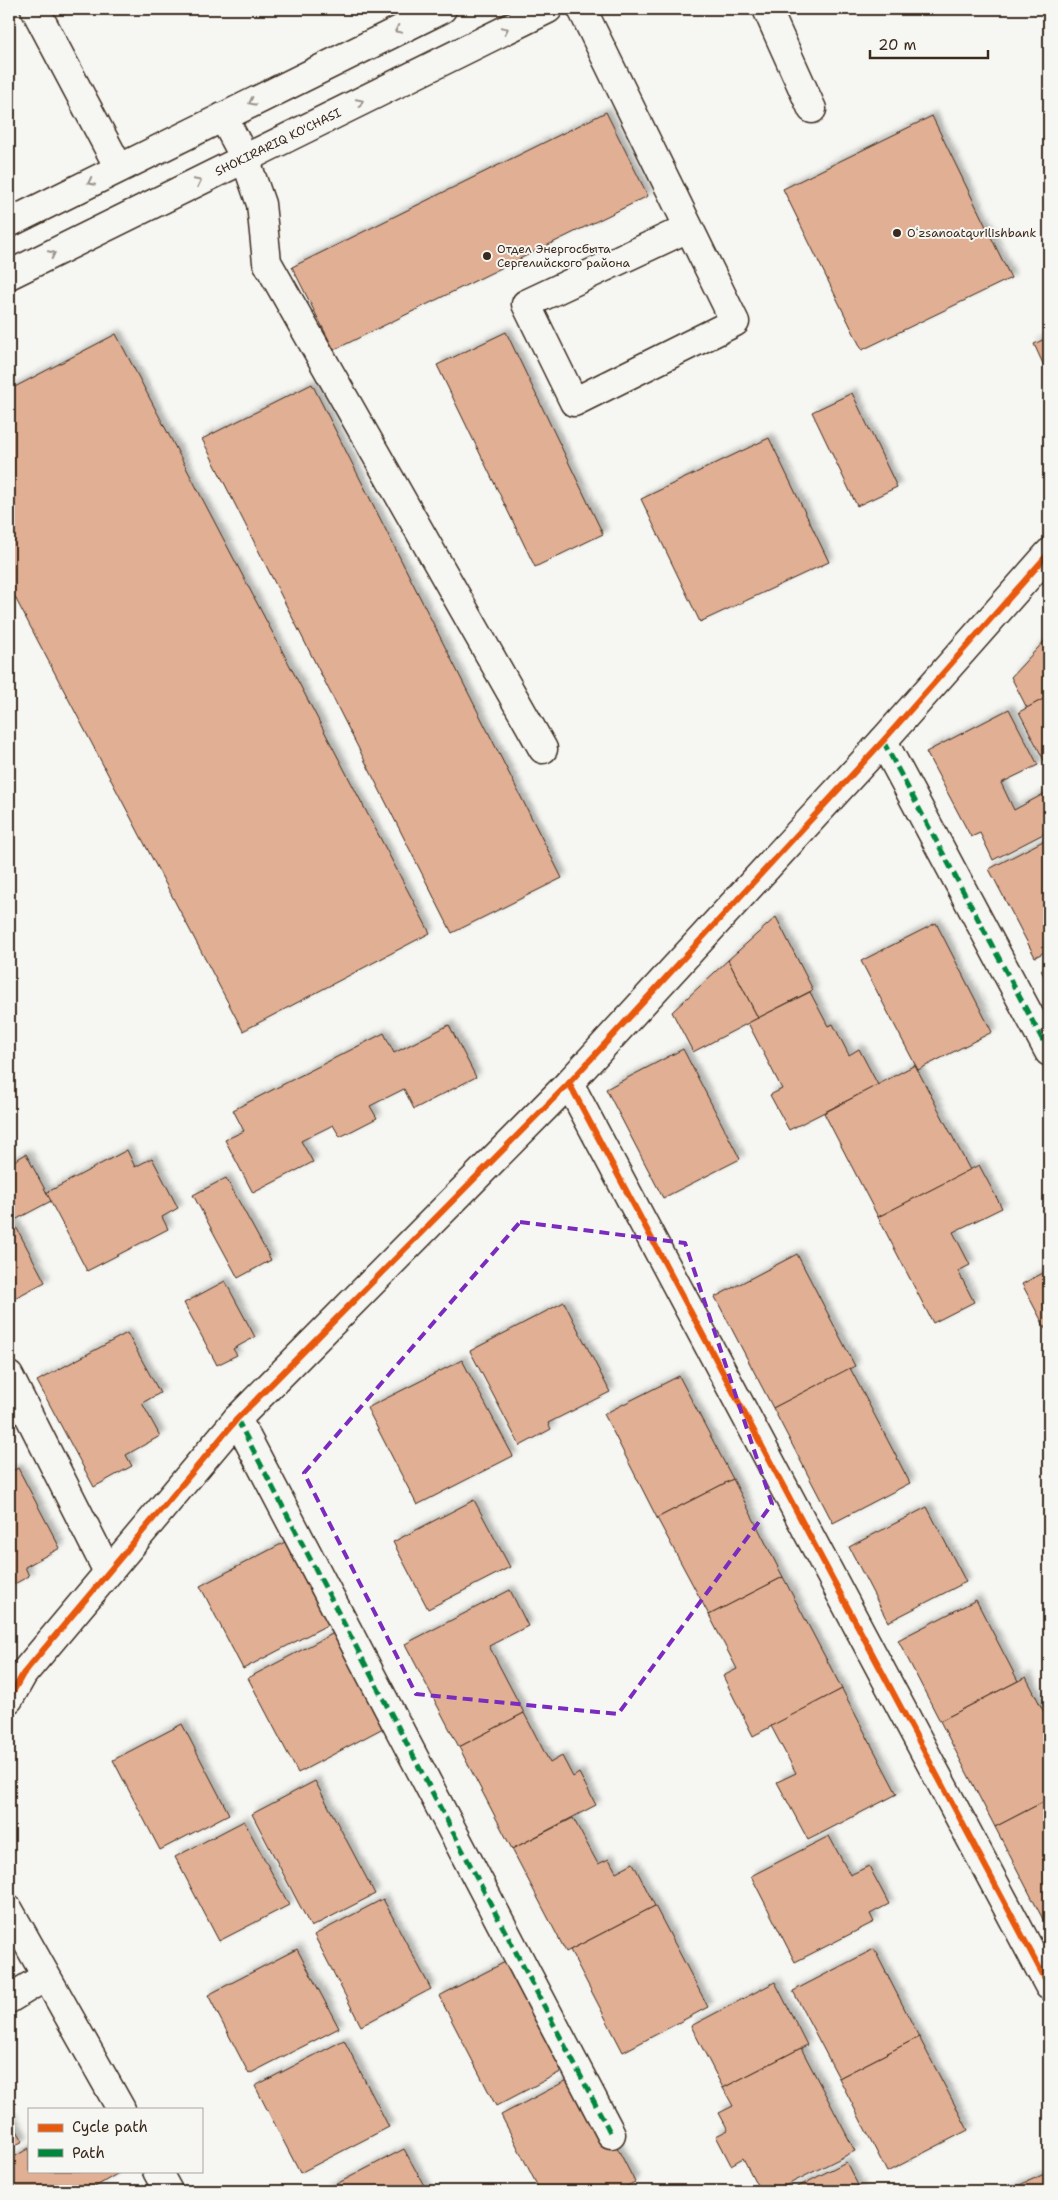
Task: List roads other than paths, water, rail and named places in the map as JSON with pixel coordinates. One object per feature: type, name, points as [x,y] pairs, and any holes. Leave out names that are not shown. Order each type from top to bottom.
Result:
[{"type":"street","points":[[35,9],[119,168]]},
{"type":"street","points":[[9,223],[442,9]]},
{"type":"street","name":"SHOKIRARIQ KO'CHASI","points":[[9,275],[548,9]]},
{"type":"street","points":[[582,9],[735,322],[574,402],[526,304],[688,228]]},
{"type":"street","points":[[768,9],[812,109]]},
{"type":"street","points":[[223,117],[245,158],[261,204],[267,262],[543,749]]},
{"type":"street","points":[[9,1699],[22,1674],[237,1419],[569,1083],[883,741],[1049,553]]},
{"type":"street","points":[[883,741],[1049,1052]]},
{"type":"street","points":[[569,1083],[1049,1986]]},
{"type":"street","points":[[9,1376],[108,1572]]},
{"type":"street","points":[[237,1419],[611,2134]]},
{"type":"street","points":[[9,1910],[120,2108]]},
{"type":"street","points":[[9,1999],[45,1977]]},
{"type":"street","points":[[157,2172],[168,2191]]},
{"type":"place","name":"Oʻzsanoatqurilishbank","points":[[897,233]]},
{"type":"place","name":"Отдел Энергосбыта Сергелийского района","points":[[487,256]]}]
